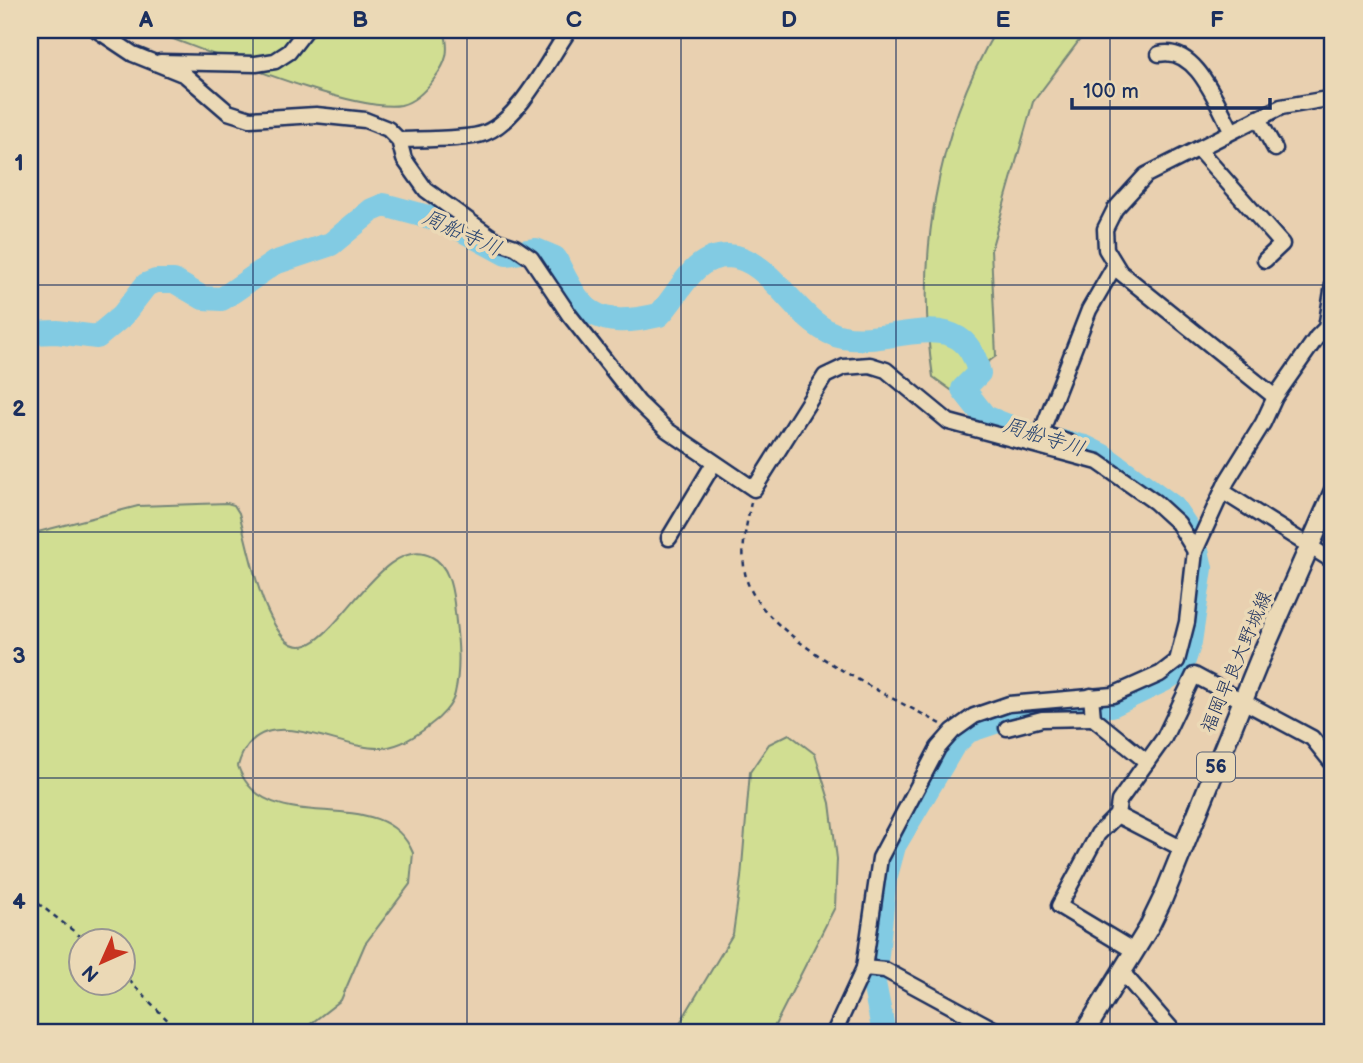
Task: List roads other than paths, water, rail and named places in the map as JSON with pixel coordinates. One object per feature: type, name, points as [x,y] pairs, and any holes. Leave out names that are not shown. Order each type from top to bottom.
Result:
[{"type":"main road","name":"福岡早良大野城線","points":[[1084,1033],[1148,929],[1243,699],[1333,493]]},
{"type":"street","points":[[97,30],[132,54],[185,75],[213,102],[228,112],[250,119],[316,115],[365,120],[388,129],[400,140],[412,175],[426,190],[497,241],[515,247],[531,258],[570,316],[638,402],[667,430],[754,489],[800,420],[825,376],[844,367],[870,365],[886,370],[948,422],[1098,462],[1155,502],[1198,546]]},
{"type":"street","points":[[152,62],[256,64],[275,61],[289,52],[306,30]]},
{"type":"street","points":[[400,140],[484,134],[500,124],[514,112],[569,30]]},
{"type":"street","points":[[1159,54],[1176,52],[1188,60],[1200,75],[1232,131]]},
{"type":"street","points":[[1275,397],[1147,295],[1115,265],[1106,249],[1105,229],[1115,209],[1146,174],[1281,107],[1333,98]]},
{"type":"street","points":[[1258,118],[1275,149]]},
{"type":"street","points":[[1198,149],[1286,240],[1265,261]]},
{"type":"street","points":[[1074,455],[1070,443],[1041,433],[1089,310],[1115,265]]},
{"type":"street","points":[[1007,728],[1092,707],[1160,674],[1177,661],[1187,622],[1198,546],[1222,491],[1275,397],[1317,337],[1330,331],[1333,285]]},
{"type":"street","points":[[669,538],[714,463]]},
{"type":"street","points":[[1222,491],[1333,561]]},
{"type":"street","points":[[1134,951],[1059,906],[1098,834],[1118,815],[1119,801],[1164,738],[1194,675],[1312,738],[1333,764]]},
{"type":"street","points":[[834,1033],[864,968],[880,858],[938,748],[953,731],[974,716],[1009,704],[1092,707],[1147,762]]},
{"type":"street","points":[[1118,815],[1182,849]]},
{"type":"street","points":[[864,968],[885,970],[1002,1033]]},
{"type":"street","points":[[1121,971],[1175,1033]]},
{"type":"waterway","name":"周船寺川","points":[[30,333],[57,332],[97,337],[122,316],[146,285],[156,281],[174,281],[203,298],[222,299],[274,263],[331,244],[372,210],[384,205],[447,222],[506,254],[536,250],[555,258],[582,304],[605,318],[619,320],[659,315],[696,269],[705,262],[728,256],[744,259],[759,268],[812,321],[843,337],[862,338],[923,331],[942,332],[958,338],[971,351],[979,373],[963,389],[985,417],[1031,435],[1085,447],[1103,456],[1173,507],[1194,538],[1201,568],[1190,642],[1181,669],[1112,705],[1034,709],[968,731],[953,746],[894,846],[885,879],[874,983],[884,1033]]}]
